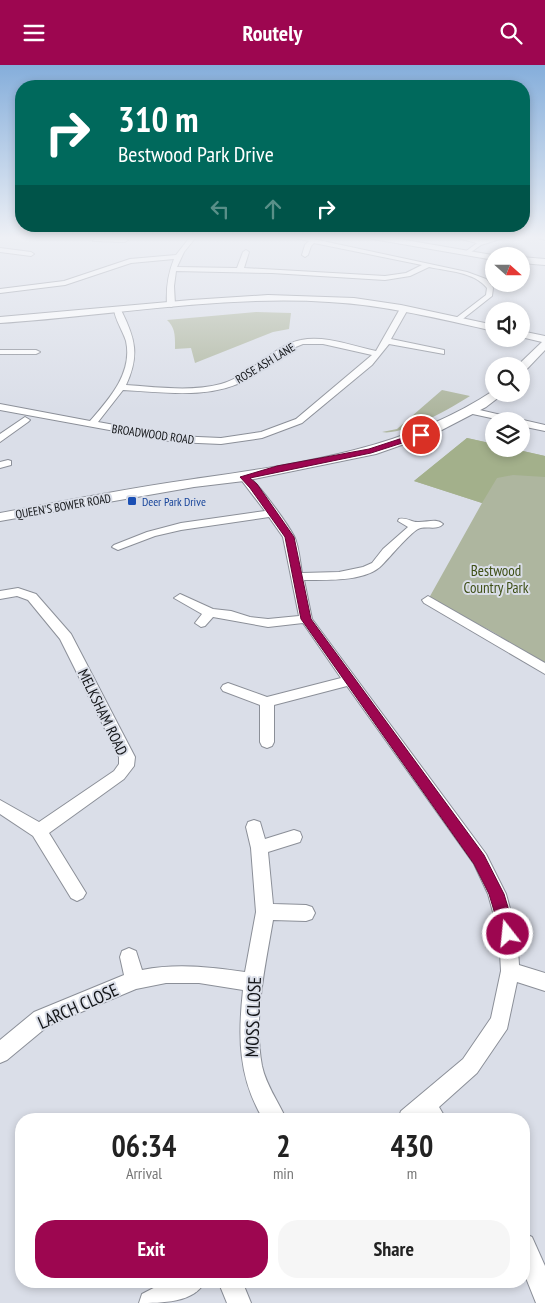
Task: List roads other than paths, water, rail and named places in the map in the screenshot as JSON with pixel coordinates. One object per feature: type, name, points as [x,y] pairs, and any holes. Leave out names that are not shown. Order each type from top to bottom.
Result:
[{"type":"street","points":[[171,295],[171,305]]},
{"type":"street","points":[[459,320],[489,295]]},
{"type":"street","points":[[0,320],[242,299],[295,298],[358,301],[485,326]]},
{"type":"street","name":"BROADWOOD ROAD","points":[[0,407],[157,437],[191,441],[221,441],[262,435],[299,421],[378,354],[404,309]]},
{"type":"street","points":[[91,425],[122,387],[130,363],[132,345],[128,331],[117,310]]},
{"type":"street","points":[[530,336],[545,339]]},
{"type":"street","points":[[387,341],[436,350]]},
{"type":"street","name":"ROSE ASH LANE","points":[[122,387],[189,390],[225,385],[243,379],[292,346],[304,342],[325,343],[378,354]]},
{"type":"street","points":[[530,360],[545,344]]},
{"type":"street","points":[[0,352],[23,355],[36,352]]},
{"type":"street","points":[[244,477],[390,445],[432,430],[471,411],[485,401]]},
{"type":"street","points":[[471,411],[485,414]]},
{"type":"street","points":[[0,439],[25,419]]},
{"type":"street","points":[[530,424],[544,425]]},
{"type":"street","points":[[244,477],[254,486],[289,537],[299,577],[306,619],[480,859],[496,894],[508,934],[510,971],[500,1022],[470,1066],[425,1113]]},
{"type":"street","name":"QUEEN'S BOWER ROAD","points":[[0,517],[194,483],[244,477]]},
{"type":"street","points":[[118,547],[140,545],[151,534],[202,523],[274,513]]},
{"type":"street","points":[[403,521],[415,526],[438,524]]},
{"type":"street","points":[[299,577],[348,575],[366,570],[378,563],[415,526]]},
{"type":"street","name":"MELKSHAM ROAD","points":[[0,595],[18,592],[32,597],[66,637],[126,757],[126,767],[119,775],[39,831]]},
{"type":"street","points":[[180,598],[210,613],[231,615],[249,621],[268,623],[306,619]]},
{"type":"street","points":[[428,600],[545,669]]},
{"type":"street","points":[[201,623],[210,613]]},
{"type":"street","points":[[228,688],[267,702],[350,680]]},
{"type":"street","points":[[267,702],[267,742]]},
{"type":"street","points":[[0,806],[39,831],[77,893]]},
{"type":"street","name":"MOSS CLOSE","points":[[254,827],[259,848],[265,912],[253,982],[249,1024],[252,1067],[271,1113]]},
{"type":"street","points":[[259,848],[294,837]]},
{"type":"street","points":[[265,912],[306,913]]},
{"type":"street","name":"LARCH CLOSE","points":[[129,957],[136,980]]},
{"type":"street","points":[[510,971],[545,982]]},
{"type":"street","name":"LARCH CLOSE","points":[[0,1053],[41,1019],[136,980],[166,974],[199,974],[253,982]]},
{"type":"street","points":[[530,1259],[545,1295]]},
{"type":"street","points":[[151,1303],[180,1288]]},
{"type":"street","points":[[233,1288],[238,1303]]},
{"type":"place","name":"Deer Park Drive","points":[[132,501]]},
{"type":"park label","name":"Bestwood Country Park","points":[[496,578]]}]
